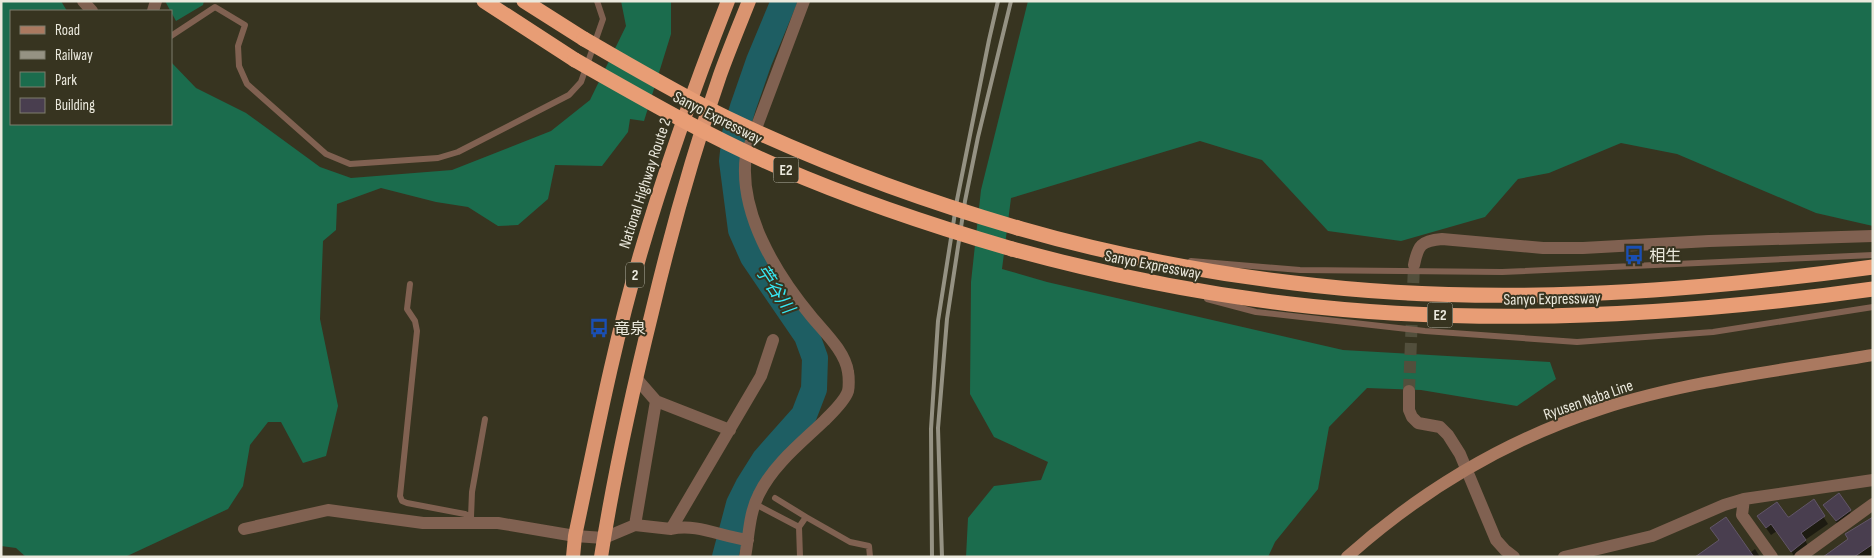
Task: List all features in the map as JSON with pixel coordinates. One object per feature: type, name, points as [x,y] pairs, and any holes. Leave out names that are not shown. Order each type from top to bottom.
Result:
[{"type":"highway","name":"Sanyo Expressway","points":[[484,1],[575,60],[646,100],[778,167],[838,192],[900,214],[1012,249],[1116,276],[1224,295],[1291,304],[1372,312],[1496,316],[1619,313],[1717,307],[1873,289]]},
{"type":"highway","name":"Sanyo Expressway","points":[[524,1],[584,39],[662,84],[789,147],[905,193],[1018,228],[1122,255],[1223,274],[1296,284],[1432,294],[1496,295],[1591,292],[1715,285],[1873,267]]},
{"type":"highway","name":"National Highway Route 2","points":[[572,557],[605,397],[639,256],[678,135],[728,1]]},
{"type":"highway","name":"2","points":[[602,557],[615,473],[666,253],[688,175],[720,75],[749,1]]},
{"type":"main road","name":"Ryusen Naba Line","points":[[1348,557],[1373,534],[1406,509],[1466,469],[1515,444],[1563,423],[1621,404],[1707,383],[1873,355]]},
{"type":"street","points":[[745,557],[746,540],[755,504],[769,477],[835,410],[848,391],[848,372],[840,352],[798,301],[781,275],[762,240],[745,190],[744,172],[746,155],[804,1]]},
{"type":"street","points":[[1414,265],[1416,252],[1421,245],[1427,241],[1442,239],[1543,248],[1583,248],[1709,241],[1873,236]]},
{"type":"street","points":[[671,529],[761,376],[773,340]]},
{"type":"street","points":[[636,378],[656,401],[730,430]]},
{"type":"street","points":[[1409,391],[1409,410],[1412,417],[1418,423],[1440,427],[1444,431],[1460,454],[1496,540],[1514,557]]},
{"type":"street","points":[[635,525],[656,401]]},
{"type":"street","points":[[1564,557],[1652,536],[1724,505],[1744,500],[1873,480]]},
{"type":"street","points":[[1744,500],[1742,515],[1772,557]]},
{"type":"street","points":[[1800,557],[1873,504]]},
{"type":"street","points":[[244,529],[328,510],[423,522],[472,520],[575,536],[604,538],[635,525],[671,529],[681,527],[704,530],[746,540]]},
{"type":"lane","points":[[172,35],[215,7],[245,25],[238,46],[239,66],[248,84],[326,154],[350,164],[438,158],[458,152],[569,95],[581,82],[604,19],[597,1]]},
{"type":"lane","points":[[1122,255],[1300,270],[1403,273],[1502,272],[1873,255]]},
{"type":"lane","points":[[1116,276],[1256,312],[1425,331],[1577,342],[1713,332],[1873,307]]},
{"type":"lane","points":[[410,284],[407,309],[417,331],[400,496],[402,501],[406,503],[465,514],[472,520]]},
{"type":"lane","points":[[472,520],[472,492],[485,419]]},
{"type":"lane","points":[[775,498],[850,542],[869,546],[870,557]]},
{"type":"lane","points":[[755,504],[799,527]]},
{"type":"lane","points":[[800,557],[799,527],[806,517]]},
{"type":"green space","points":[[1,1],[61,1],[66,10],[10,10],[10,125],[172,125],[172,63],[196,88],[246,113],[320,167],[351,178],[452,170],[551,131],[590,100],[626,26],[621,1],[671,1],[671,34],[644,121],[630,119],[628,132],[602,166],[555,165],[548,199],[518,225],[498,226],[468,207],[436,202],[381,188],[337,204],[336,230],[323,241],[320,319],[338,406],[326,456],[303,463],[281,422],[268,422],[250,445],[243,486],[228,509],[125,557],[26,557],[16,548],[1,546]]},
{"type":"green space","points":[[165,1],[204,1],[203,5],[176,21],[172,10],[170,10]]},
{"type":"green space","points":[[1028,1],[1873,1],[1873,226],[1816,213],[1677,154],[1621,143],[1549,173],[1518,179],[1485,217],[1401,241],[1328,231],[1262,160],[1200,141],[1011,198],[1002,269],[1047,282],[1343,350],[1550,362],[1556,379],[1517,406],[1421,390],[1367,388],[1329,427],[1318,489],[1275,542],[1268,557],[966,557],[968,518],[994,486],[1041,480],[1048,462],[994,437],[970,394],[971,282],[981,190]]},
{"type":"building","points":[[1839,493],[1851,510],[1836,521],[1823,505]]},
{"type":"building","points":[[1814,499],[1825,516],[1801,533],[1806,540],[1791,552],[1771,524],[1766,528],[1757,516],[1777,502],[1789,517]]},
{"type":"building","points":[[1726,517],[1754,557],[1695,557],[1719,540],[1710,528]]},
{"type":"building","points":[[1873,517],[1873,544],[1854,557],[1823,557],[1848,539],[1845,534]]},
{"type":"waterway","name":"苧谷川","points":[[725,557],[739,504],[748,486],[765,459],[804,415],[814,389],[815,358],[807,336],[753,257],[741,230],[732,161],[735,134],[743,107],[759,61],[784,1]]},
{"type":"tunnel","points":[[1409,391],[1414,265]]},
{"type":"railway","points":[[932,557],[931,429],[938,321],[957,200],[998,1]]},
{"type":"railway","points":[[942,557],[938,428],[947,319],[965,201],[978,137],[1011,1]]},
{"type":"place","name":"相生","points":[[1634,255]]},
{"type":"place","name":"竜泉","points":[[599,328]]}]
